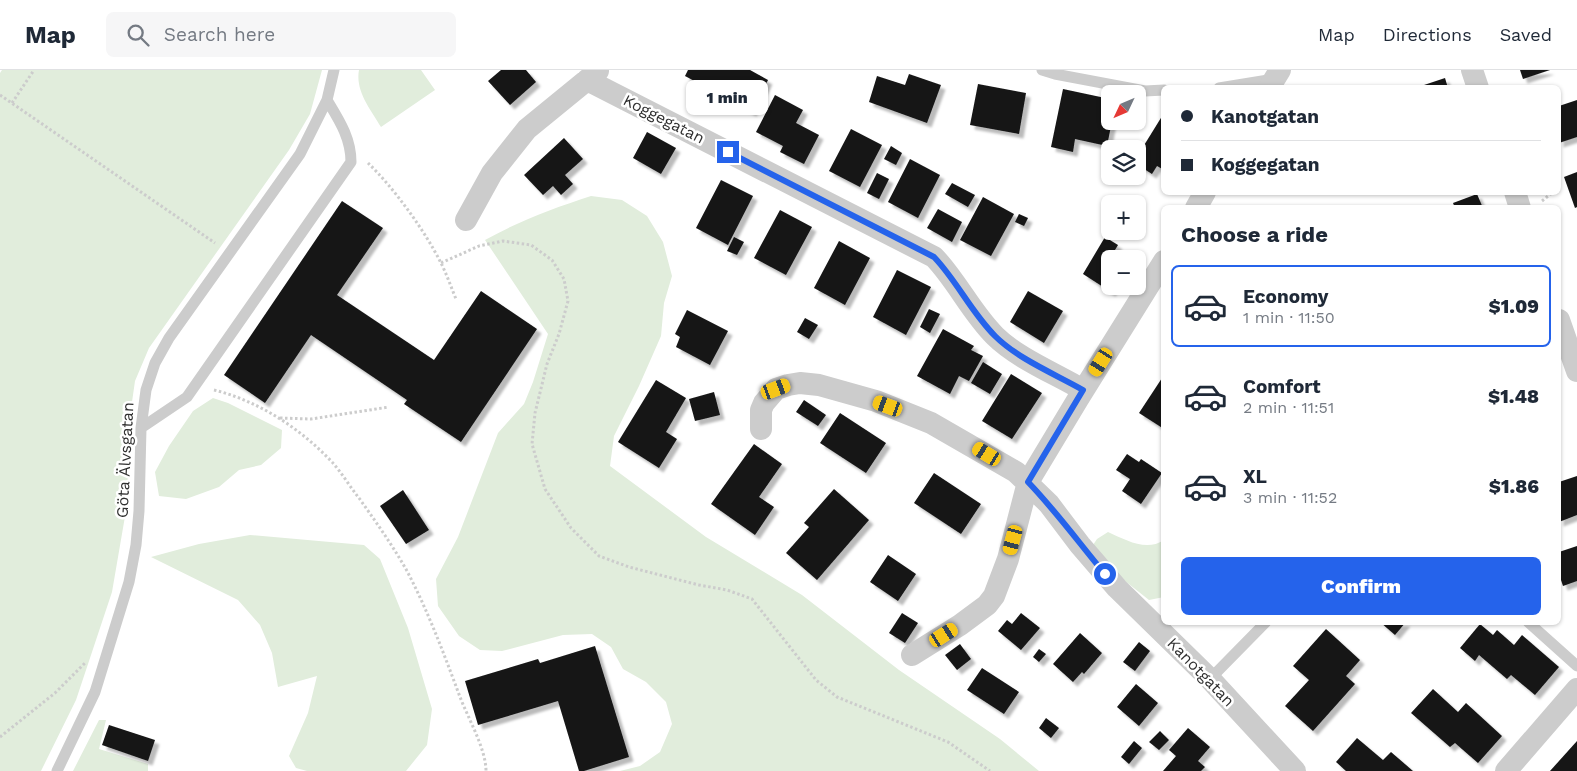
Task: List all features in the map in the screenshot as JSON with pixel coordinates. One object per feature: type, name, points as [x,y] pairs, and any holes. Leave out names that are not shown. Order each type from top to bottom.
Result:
[{"type":"street","points":[[1472,70],[1477,85]]},
{"type":"street","points":[[466,220],[492,173],[527,129],[593,75]]},
{"type":"street","name":"Koggegatan","points":[[593,75],[934,257],[944,267],[995,337],[1011,350],[1083,390]]},
{"type":"street","points":[[912,655],[960,625],[987,605],[994,596],[1008,559],[1028,482],[1083,390],[1160,274]]},
{"type":"street","points":[[1561,326],[1577,371]]},
{"type":"street","name":"Kanotgatan","points":[[761,429],[761,410],[764,402],[776,389],[800,383],[819,385],[876,401],[932,423],[1016,472],[1048,504],[1117,588],[1210,679],[1295,771]]},
{"type":"street","points":[[1506,771],[1577,689]]},
{"type":"lane","name":"Göta Älvsgatan","points":[[57,771],[95,692],[129,582],[136,545],[139,512],[141,428],[146,390],[155,363],[169,338],[300,154],[328,100],[334,70]]},
{"type":"lane","points":[[1042,70],[1145,91],[1161,90]]},
{"type":"lane","points":[[1237,85],[1274,79]]},
{"type":"lane","points":[[141,428],[187,397],[351,162],[351,148],[328,100]]},
{"type":"lane","points":[[1210,679],[1263,625]]},
{"type":"lane","points":[[1531,625],[1577,666]]},
{"type":"path","points":[[12,103],[34,70]]},
{"type":"path","points":[[0,95],[230,253]]},
{"type":"path","points":[[351,148],[385,180],[400,200],[441,263],[456,299]]},
{"type":"path","points":[[441,263],[479,246],[503,241],[531,245],[552,260],[564,280],[568,301],[559,334],[547,364],[535,413],[532,444],[545,489],[572,528],[599,556],[629,567],[699,585],[728,590],[752,599],[816,680],[837,697],[948,742],[990,771]]},
{"type":"path","points":[[187,397],[198,392],[215,390],[232,396],[279,418],[304,436],[333,463],[379,525],[407,571],[441,644],[486,761],[486,771]]},
{"type":"path","points":[[279,418],[311,420],[389,407]]},
{"type":"path","points":[[0,737],[55,693],[87,660]]},
{"type":"green space","points":[[2,70],[322,70],[310,114],[289,150],[149,348],[135,381],[130,416],[128,499],[112,592],[76,700],[41,771],[0,771],[0,73]]},
{"type":"green space","points":[[359,70],[421,70],[435,90],[381,127],[362,93],[358,78]]},
{"type":"green space","points":[[591,196],[622,200],[647,216],[663,242],[672,276],[664,303],[661,336],[614,436],[610,466],[706,537],[802,595],[899,670],[1000,739],[1039,771],[620,771],[640,766],[660,752],[672,724],[666,702],[646,682],[623,669],[611,647],[592,634],[563,635],[502,651],[480,650],[459,636],[438,606],[436,579],[458,537],[498,433],[524,404],[548,334],[485,240],[537,215]]},
{"type":"green space","points":[[213,398],[228,403],[282,430],[281,448],[261,465],[239,470],[219,487],[186,499],[159,496],[155,472],[169,446],[193,411]]},
{"type":"green space","points":[[1108,532],[1136,544],[1150,545],[1161,541],[1161,598],[1149,600],[1120,577],[1093,545],[1097,539]]},
{"type":"green space","points":[[250,535],[364,545],[380,559],[408,628],[432,709],[427,745],[406,771],[307,771],[296,768],[289,756],[308,713],[317,676],[278,687],[272,653],[260,625],[238,600],[151,557],[199,544]]},
{"type":"green space","points":[[99,720],[106,720],[99,749],[148,764],[148,771],[73,771]]},
{"type":"building","points":[[501,70],[526,70],[536,82],[510,105],[488,81]]},
{"type":"building","points":[[688,70],[750,70],[768,80],[752,112],[685,76]]},
{"type":"building","points":[[1520,70],[1550,70],[1523,79]]},
{"type":"building","points":[[909,74],[941,85],[927,123],[869,102],[877,76],[905,85]]},
{"type":"building","points":[[1445,78],[1447,85],[1424,85]]},
{"type":"building","points":[[978,84],[1026,93],[1019,134],[970,125]]},
{"type":"building","points":[[1063,89],[1101,97],[1101,130],[1110,130],[1108,140],[1101,140],[1101,145],[1075,139],[1073,152],[1051,147]]},
{"type":"building","points":[[775,95],[803,110],[796,123],[819,135],[804,164],[780,152],[783,146],[756,132]]},
{"type":"building","points":[[1577,100],[1577,137],[1561,142],[1561,105]]},
{"type":"building","points":[[1161,118],[1161,168],[1157,166],[1152,174],[1146,170],[1146,142]]},
{"type":"building","points":[[851,129],[882,145],[860,187],[829,171]]},
{"type":"building","points":[[647,132],[676,148],[661,174],[633,158]]},
{"type":"building","points":[[564,138],[583,159],[565,175],[573,184],[561,195],[553,186],[543,195],[524,175]]},
{"type":"building","points":[[891,146],[902,153],[896,165],[884,159]]},
{"type":"building","points":[[910,159],[940,175],[918,218],[888,202]]},
{"type":"building","points":[[1577,172],[1577,207],[1575,208],[1564,177]]},
{"type":"building","points":[[877,173],[889,179],[879,199],[867,193]]},
{"type":"building","points":[[721,180],[753,196],[728,245],[696,228]]},
{"type":"building","points":[[952,183],[975,195],[968,207],[945,194]]},
{"type":"building","points":[[1477,195],[1482,205],[1454,205],[1453,203]]},
{"type":"building","points":[[983,197],[1014,214],[991,256],[960,240]]},
{"type":"building","points":[[342,201],[383,228],[337,295],[434,360],[481,291],[537,329],[461,442],[404,404],[407,400],[311,335],[265,403],[224,375]]},
{"type":"building","points":[[938,209],[962,222],[952,242],[927,228]]},
{"type":"building","points":[[780,210],[812,227],[786,275],[754,258]]},
{"type":"building","points":[[1019,214],[1028,218],[1024,226],[1015,222]]},
{"type":"building","points":[[734,237],[744,242],[737,255],[727,251]]},
{"type":"building","points":[[1103,240],[1110,240],[1118,245],[1115,250],[1101,250],[1101,286],[1083,274]]},
{"type":"building","points":[[839,241],[870,258],[845,305],[814,288]]},
{"type":"building","points":[[897,270],[931,287],[906,335],[873,317]]},
{"type":"building","points":[[1028,291],[1063,311],[1044,343],[1010,322]]},
{"type":"building","points":[[929,309],[940,314],[930,333],[920,327]]},
{"type":"building","points":[[687,310],[728,331],[710,365],[676,347],[680,337],[675,334]]},
{"type":"building","points":[[805,318],[818,325],[809,339],[797,332]]},
{"type":"building","points":[[943,329],[974,346],[971,350],[983,356],[969,381],[959,376],[950,394],[917,376]]},
{"type":"building","points":[[983,362],[1002,374],[990,394],[971,383]]},
{"type":"building","points":[[1011,374],[1042,393],[1012,439],[982,421]]},
{"type":"building","points":[[656,380],[686,398],[666,432],[677,439],[659,468],[618,442]]},
{"type":"building","points":[[1161,380],[1161,427],[1139,413]]},
{"type":"building","points":[[714,392],[720,415],[695,421],[689,399]]},
{"type":"building","points":[[804,400],[826,415],[818,426],[796,412]]},
{"type":"building","points":[[840,413],[886,443],[866,473],[820,443]]},
{"type":"building","points":[[754,444],[782,464],[759,497],[774,507],[755,535],[711,504]]},
{"type":"building","points":[[1127,454],[1139,462],[1141,459],[1161,472],[1161,474],[1141,504],[1122,491],[1130,479],[1116,470]]},
{"type":"building","points":[[934,473],[981,504],[961,534],[914,503]]},
{"type":"building","points":[[1577,476],[1577,515],[1561,521],[1561,481]]},
{"type":"building","points":[[834,489],[869,520],[817,580],[786,553],[809,527],[804,523]]},
{"type":"building","points":[[403,490],[429,530],[406,544],[380,506]]},
{"type":"building","points":[[1577,546],[1577,581],[1563,586],[1561,580],[1561,551]]},
{"type":"building","points":[[888,555],[916,574],[898,601],[870,582]]},
{"type":"building","points":[[902,613],[918,623],[905,643],[889,633]]},
{"type":"building","points":[[1021,613],[1040,628],[1021,650],[998,631],[1007,620],[1012,624]]},
{"type":"building","points":[[1383,625],[1403,625],[1395,635]]},
{"type":"building","points":[[1481,625],[1493,635],[1497,630],[1514,645],[1522,635],[1559,667],[1535,695],[1511,675],[1507,679],[1479,655],[1475,661],[1460,648]]},
{"type":"building","points":[[1326,629],[1360,660],[1346,676],[1355,684],[1313,731],[1285,706],[1309,680],[1293,666]]},
{"type":"building","points":[[1080,633],[1102,653],[1084,674],[1082,672],[1073,682],[1053,664]]},
{"type":"building","points":[[1139,642],[1150,651],[1135,671],[1123,662]]},
{"type":"building","points":[[960,644],[971,659],[957,670],[945,655]]},
{"type":"building","points":[[595,646],[629,757],[579,771],[558,701],[478,725],[465,681],[538,659],[540,663]]},
{"type":"building","points":[[1039,649],[1046,654],[1039,662],[1033,657]]},
{"type":"building","points":[[982,668],[1019,692],[1004,714],[967,690]]},
{"type":"building","points":[[1136,684],[1158,703],[1139,726],[1117,707]]},
{"type":"building","points":[[1433,689],[1458,712],[1466,703],[1502,736],[1478,763],[1455,743],[1450,747],[1411,713]]},
{"type":"building","points":[[1046,718],[1059,728],[1051,738],[1039,728]]},
{"type":"building","points":[[109,725],[155,740],[148,761],[102,745]]},
{"type":"building","points":[[1188,728],[1210,747],[1198,761],[1205,767],[1201,771],[1163,771],[1176,756],[1169,750]]},
{"type":"building","points":[[1160,731],[1169,740],[1159,750],[1149,742]]},
{"type":"building","points":[[1357,738],[1383,760],[1391,752],[1413,771],[1346,771],[1336,762]]},
{"type":"building","points":[[1134,741],[1142,748],[1129,764],[1121,757]]},
{"type":"building","points":[[1577,741],[1577,771],[1550,771]]},
{"type":"route","points":[[728,152],[934,257],[944,267],[995,337],[1011,350],[1083,390],[1028,482],[1105,574]]}]
